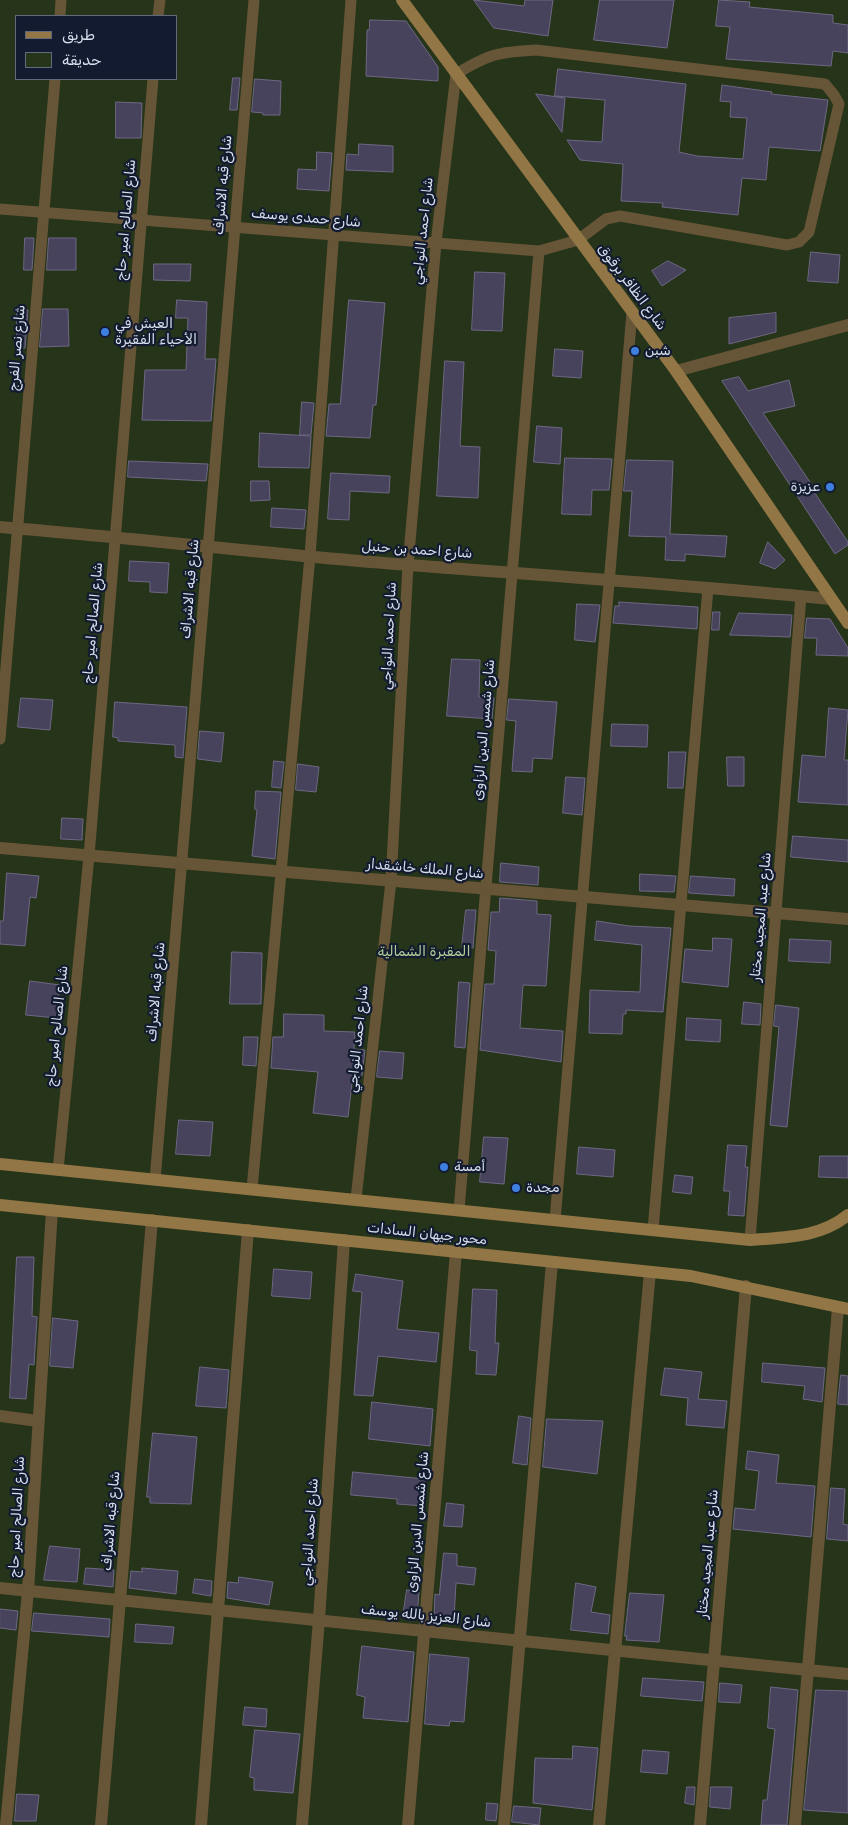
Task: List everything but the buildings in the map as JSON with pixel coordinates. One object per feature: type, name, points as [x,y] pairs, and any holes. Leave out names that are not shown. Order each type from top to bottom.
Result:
[{"type":"main road","name":"شارع الظافر برقوق","points":[[402,0],[676,371],[848,623]]},
{"type":"main road","name":"محور جيهان السادات","points":[[0,1164],[750,1240],[810,1235],[827,1228],[848,1215]]},
{"type":"main road","name":"محور جيهان السادات","points":[[0,1205],[691,1276],[746,1286],[843,1308]]},
{"type":"street","points":[[676,371],[848,325]]},
{"type":"street","name":"شارع احمد بن حنبل","points":[[0,527],[115,536],[408,565],[609,579],[831,599]]},
{"type":"street","name":"شارع الملك خاشقدار","points":[[0,848],[848,919]]},
{"type":"street","name":"شارع الصالح امير حاج","points":[[6,1825],[28,1591],[52,1210]]},
{"type":"street","name":"شارع قبه الاشراف","points":[[101,1825],[152,1220]]},
{"type":"street","points":[[201,1825],[220,1610],[248,1230]]},
{"type":"street","name":"شارع احمد النواجي","points":[[302,1825],[319,1620],[344,1240]]},
{"type":"street","name":"شارع شمس الدين الزاوى","points":[[408,1825],[456,1252]]},
{"type":"street","points":[[504,1825],[552,1262]]},
{"type":"street","points":[[599,1825],[650,1272]]},
{"type":"street","name":"شارع عبد المجيد مختار","points":[[700,1825],[746,1286]]},
{"type":"street","points":[[795,1825],[843,1308]]},
{"type":"street","points":[[0,1416],[38,1421]]},
{"type":"street","name":"شارع العزيز بالله يوسف","points":[[0,1588],[848,1674]]},
{"type":"lane","points":[[60,15],[61,0]]},
{"type":"lane","points":[[158,15],[160,0]]},
{"type":"lane","name":"شارع قبه الاشراف","points":[[155,1180],[254,0]]},
{"type":"lane","points":[[252,1189],[310,556],[351,0]]},
{"type":"lane","name":"شارع حمدى يوسف","points":[[0,209],[539,251],[578,240],[606,220],[620,216],[787,245],[799,242],[809,232],[838,104],[834,95],[825,84],[536,50],[501,52],[481,59],[456,74]]},
{"type":"lane","name":"شارع احمد النواجي","points":[[356,1199],[391,881],[408,565],[436,243],[456,74]]},
{"type":"lane","name":"شارع نصر الفرج","points":[[0,739],[55,80]]},
{"type":"lane","name":"شارع الصالح امير حاج","points":[[58,1170],[89,856],[153,80]]},
{"type":"lane","name":"شارع شمس الدين الزاوى","points":[[459,1210],[539,251]]},
{"type":"lane","points":[[555,1220],[632,312]]},
{"type":"lane","points":[[653,1230],[679,904],[708,588]]},
{"type":"lane","name":"شارع عبد المجيد مختار","points":[[750,1240],[801,596]]},
{"type":"green space","name":"المقبرة الشمالية","points":[[0,0],[848,0],[848,1825],[0,1825]]},
{"type":"place","name":"العيش في الأحياء الفقيرة","points":[[105,332]]},
{"type":"place","name":"شبن","points":[[635,351]]},
{"type":"place","name":"عزيزة","points":[[830,487]]},
{"type":"place","name":"أمسة","points":[[444,1167]]},
{"type":"place","name":"مجدة","points":[[516,1188]]}]
